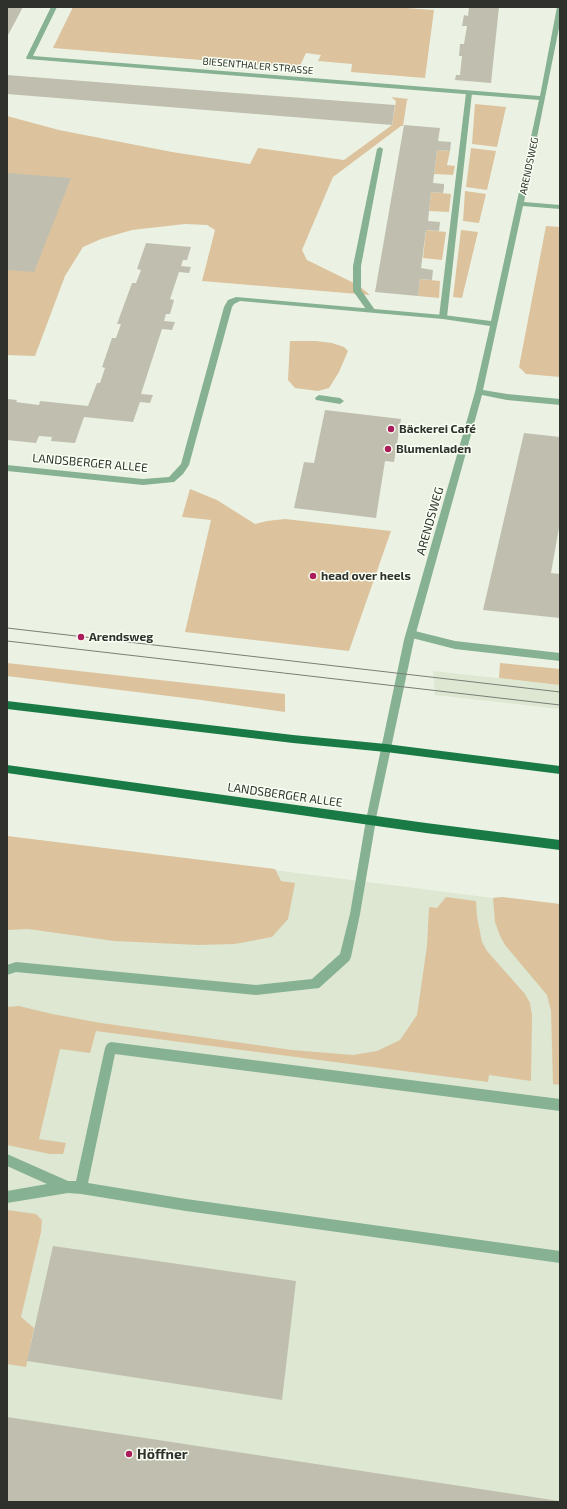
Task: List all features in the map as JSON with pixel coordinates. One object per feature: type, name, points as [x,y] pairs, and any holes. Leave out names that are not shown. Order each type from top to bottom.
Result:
[{"type":"main road","points":[[7,706],[293,739],[386,748],[560,770]]},
{"type":"main road","name":"LANDSBERGER ALLEE","points":[[7,769],[560,845]]},
{"type":"street","name":"BIESENTHALER STRASSE","points":[[54,7],[29,58],[542,98]]},
{"type":"street","name":"ARENDSWEG","points":[[7,970],[16,967],[256,990],[315,984],[345,957],[355,914],[371,820],[411,634],[479,392],[521,204],[560,7]]},
{"type":"street","points":[[443,317],[469,93]]},
{"type":"street","points":[[380,149],[356,266],[357,291],[363,297],[371,310],[495,324]]},
{"type":"street","points":[[521,204],[560,207]]},
{"type":"street","name":"LANDSBERGER ALLEE","points":[[7,468],[143,482],[171,480],[185,465],[228,307],[232,302],[239,299],[371,310]]},
{"type":"street","points":[[479,392],[507,397],[560,402]]},
{"type":"street","points":[[319,398],[340,401]]},
{"type":"street","points":[[411,634],[455,645],[560,657]]},
{"type":"street","points":[[81,1188],[111,1048],[560,1105]]},
{"type":"street","points":[[7,1160],[68,1186],[186,1205],[560,1257]]},
{"type":"street","points":[[7,1197],[68,1186]]},
{"type":"shaded area","points":[[73,7],[391,7],[434,10],[425,78],[351,72],[352,64],[318,61],[321,55],[306,53],[299,68],[53,48]]},
{"type":"shaded area","points":[[391,97],[409,99],[407,100],[403,126],[333,177],[302,250],[307,260],[358,285],[370,295],[202,281],[215,230],[207,225],[185,224],[132,230],[101,239],[83,247],[65,276],[35,356],[7,355],[7,116],[59,130],[172,152],[250,164],[258,148],[344,160],[392,125],[396,101]]},
{"type":"shaded area","points":[[475,104],[506,107],[497,147],[472,144]]},
{"type":"shaded area","points":[[471,148],[496,151],[487,190],[466,187]]},
{"type":"shaded area","points":[[437,150],[450,151],[447,165],[455,166],[453,175],[434,174]]},
{"type":"shaded area","points":[[465,191],[486,194],[479,223],[463,221]]},
{"type":"shaded area","points":[[431,192],[451,194],[449,212],[429,211]]},
{"type":"shaded area","points":[[546,226],[560,227],[560,377],[526,374],[519,367]]},
{"type":"shaded area","points":[[426,230],[446,232],[442,260],[423,258]]},
{"type":"shaded area","points":[[461,230],[478,232],[462,298],[453,297]]},
{"type":"shaded area","points":[[420,279],[440,281],[439,298],[418,296]]},
{"type":"shaded area","points":[[290,341],[316,341],[332,343],[344,347],[348,351],[339,372],[329,388],[318,391],[295,388],[288,380]]},
{"type":"shaded area","points":[[190,489],[217,500],[255,524],[285,519],[391,531],[349,651],[185,632],[211,520],[182,517]]},
{"type":"shaded area","points":[[7,663],[285,694],[285,712],[7,676]]},
{"type":"shaded area","points":[[500,663],[560,669],[560,685],[499,678]]},
{"type":"shaded area","points":[[433,671],[560,685],[560,709],[435,695]]},
{"type":"shaded area","points":[[7,836],[493,898],[502,897],[560,904],[560,1502],[7,1502]]},
{"type":"shaded area","points":[[7,836],[275,869],[281,881],[295,883],[288,919],[272,937],[235,944],[199,945],[114,941],[28,929],[7,930]]},
{"type":"shaded area","points":[[446,897],[476,901],[477,917],[482,942],[487,951],[525,994],[530,1003],[532,1015],[531,1081],[489,1075],[488,1082],[96,1031],[90,1053],[60,1049],[39,1139],[66,1143],[63,1154],[50,1154],[7,1145],[7,1007],[19,1006],[101,1023],[292,1050],[353,1055],[377,1051],[400,1040],[417,1015],[427,946],[429,907],[437,908]]},
{"type":"shaded area","points":[[502,897],[560,904],[560,1085],[553,1084],[551,1011],[547,995],[505,945],[500,936],[495,922],[493,898]]},
{"type":"shaded area","points":[[7,1210],[36,1214],[42,1220],[41,1232],[21,1317],[34,1328],[26,1367],[7,1364]]},
{"type":"building","points":[[7,7],[23,7],[7,37]]},
{"type":"building","points":[[469,7],[499,7],[491,83],[455,80],[456,75],[460,75],[462,56],[459,56],[460,44],[464,44],[467,26],[462,26],[464,15],[468,16]]},
{"type":"building","points":[[7,75],[395,105],[392,125],[7,94]]},
{"type":"building","points":[[404,125],[440,128],[438,141],[451,142],[450,151],[437,150],[433,183],[444,184],[444,188],[443,193],[431,192],[428,221],[440,222],[439,231],[426,230],[421,268],[433,270],[432,280],[420,279],[418,296],[375,292]]},
{"type":"building","points":[[7,173],[71,178],[34,272],[7,270]]},
{"type":"building","points":[[146,243],[191,247],[187,260],[183,260],[181,266],[191,267],[189,273],[179,272],[170,299],[174,300],[170,314],[166,314],[164,321],[175,322],[172,330],[162,329],[141,394],[153,395],[150,403],[140,402],[133,422],[84,417],[75,443],[51,441],[52,437],[39,436],[36,443],[7,440],[7,399],[17,400],[16,402],[39,405],[40,401],[88,406],[97,383],[100,383],[105,368],[102,367],[112,338],[116,338],[121,324],[117,324],[132,283],[136,283],[141,270],[137,269]]},
{"type":"building","points":[[325,410],[401,419],[394,462],[385,461],[376,518],[294,508],[304,462],[314,463]]},
{"type":"building","points":[[524,433],[560,437],[560,522],[551,573],[560,574],[560,618],[483,610]]},
{"type":"building","points":[[53,1246],[296,1281],[282,1400],[27,1361]]},
{"type":"building","name":"Höffner","points":[[7,1417],[559,1501],[559,1502],[7,1502]]},
{"type":"tram line","points":[[7,628],[560,692]]},
{"type":"tram line","points":[[7,641],[560,705]]},
{"type":"place","name":"Bäckerei Café","points":[[391,429]]},
{"type":"place","name":"Blumenladen","points":[[388,449]]},
{"type":"place","name":"head over heels","points":[[313,576]]},
{"type":"place","name":"Arendsweg","points":[[81,637]]},
{"type":"place","name":"Höffner","points":[[129,1454]]}]
